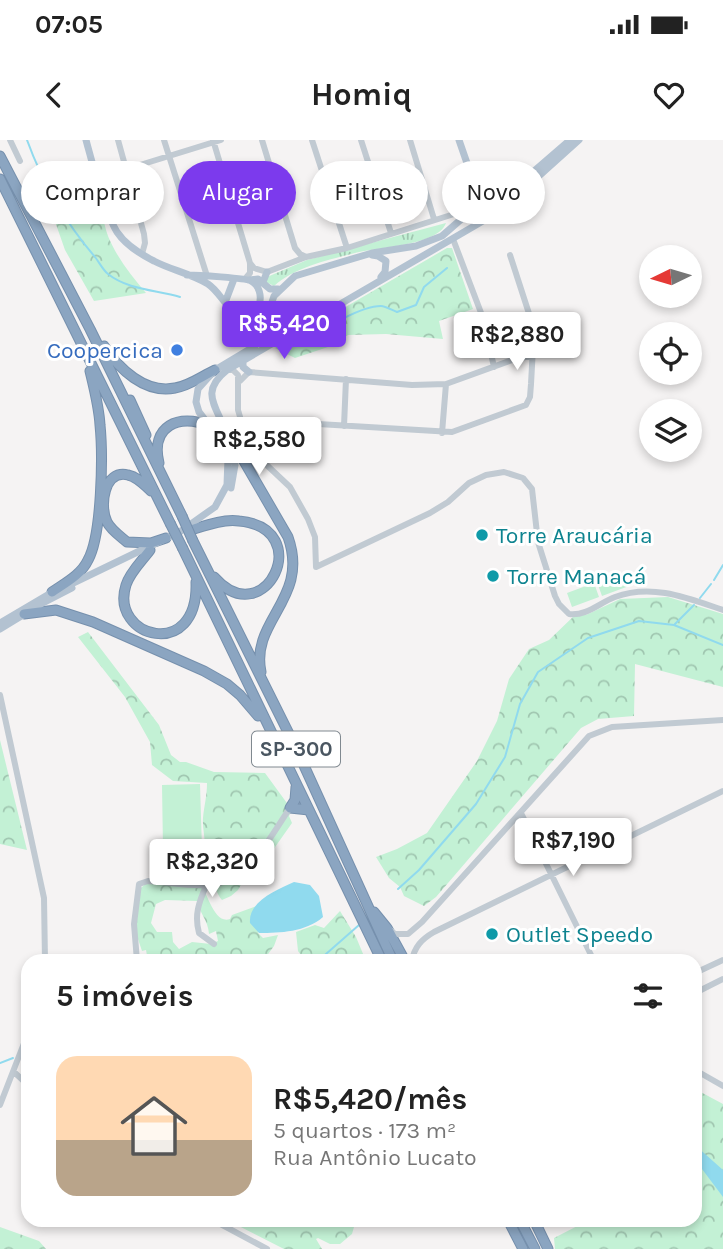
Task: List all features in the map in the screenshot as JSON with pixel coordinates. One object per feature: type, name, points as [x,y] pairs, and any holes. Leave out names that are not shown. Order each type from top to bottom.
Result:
[{"type":"highway","name":"SP-300","points":[[0,156],[90,329],[296,748],[390,954]]},
{"type":"highway","name":"SP-300","points":[[0,178],[379,954]]},
{"type":"highway","points":[[0,199],[13,205]]},
{"type":"highway","points":[[90,329],[121,368],[146,384],[162,389],[176,388],[215,370]]},
{"type":"highway","points":[[52,592],[80,572],[88,562],[93,548],[97,515],[100,424],[87,355]]},
{"type":"highway","points":[[169,491],[156,451],[159,438],[176,422],[194,420],[209,426]]},
{"type":"highway","points":[[223,425],[288,537],[293,554],[293,574],[289,589],[270,623],[261,648],[260,669],[267,691]]},
{"type":"highway","points":[[157,498],[141,481],[127,475],[119,475],[104,492],[104,511],[107,522],[127,542],[151,543],[166,538]]},
{"type":"highway","points":[[191,530],[225,521],[255,525],[273,538],[280,555],[279,568],[272,580],[252,593],[231,591],[207,569]]},
{"type":"highway","points":[[150,550],[132,573],[124,593],[125,609],[140,628],[162,634],[182,626],[197,601],[196,577]]},
{"type":"highway","points":[[24,614],[56,610],[73,614],[204,671],[240,695],[268,728]]},
{"type":"highway","points":[[296,785],[295,800],[290,808],[309,810]]},
{"type":"highway","points":[[366,904],[387,928],[401,954]]},
{"type":"highway","points":[[512,1227],[523,1249]]},
{"type":"highway","points":[[524,1227],[535,1249]]},
{"type":"highway","points":[[537,1227],[548,1249]]},
{"type":"main road","points":[[86,140],[114,227],[126,243],[155,262],[212,287],[242,316],[254,313],[259,306],[258,287],[247,279]]},
{"type":"main road","points":[[459,140],[466,161]]},
{"type":"main road","points":[[545,165],[570,140]]},
{"type":"main road","points":[[545,168],[579,140]]},
{"type":"main road","points":[[0,622],[52,592],[166,538],[208,514],[219,502],[227,485],[227,454],[222,442],[199,412],[196,396],[198,389],[215,370],[255,346],[260,338],[269,305],[278,289],[295,276],[362,256],[416,246],[442,236],[456,224]]},
{"type":"main road","points":[[0,629],[24,614],[191,530],[215,512],[231,488],[234,459],[211,391],[216,379],[227,369],[477,224]]},
{"type":"main road","points":[[416,246],[413,252],[418,258]]},
{"type":"main road","points":[[362,256],[378,256],[386,261],[385,272],[376,283]]},
{"type":"main road","points":[[263,282],[267,272]]},
{"type":"main road","points":[[187,275],[255,278],[271,289],[278,289]]},
{"type":"main road","points":[[226,300],[233,279]]},
{"type":"main road","points":[[254,313],[265,320],[272,335],[280,339]]},
{"type":"main road","points":[[243,359],[243,367],[249,372]]},
{"type":"street","points":[[10,140],[20,161]]},
{"type":"street","points":[[118,140],[125,161]]},
{"type":"street","points":[[164,140],[206,276]]},
{"type":"street","points":[[262,140],[295,248],[306,257]]},
{"type":"street","points":[[312,140],[347,248]]},
{"type":"street","points":[[362,140],[391,233]]},
{"type":"street","points":[[410,140],[437,219],[454,226]]},
{"type":"street","points":[[153,161],[216,141],[250,263],[247,279]]},
{"type":"street","points":[[250,263],[254,268],[267,272],[306,257],[347,248],[442,217]]},
{"type":"street","points":[[141,224],[145,243],[142,254]]},
{"type":"street","points":[[453,239],[483,318],[494,367]]},
{"type":"street","points":[[289,263],[295,248]]},
{"type":"street","points":[[268,421],[442,433],[473,426],[526,405],[530,397],[534,355],[533,320],[510,255]]},
{"type":"street","points":[[240,381],[249,372],[412,385],[446,384],[512,359],[534,355]]},
{"type":"street","points":[[227,369],[236,372],[240,381],[238,410],[255,454],[290,487],[308,519],[315,537],[316,566],[430,513],[448,502],[469,483],[486,475],[504,472],[523,478],[532,489],[538,542],[555,596],[569,614],[584,613],[615,597],[645,591],[672,593],[723,610]]},
{"type":"street","points":[[344,426],[346,379]]},
{"type":"street","points":[[442,433],[446,384]]},
{"type":"street","points":[[0,695],[44,898],[45,954]]},
{"type":"street","points":[[387,928],[395,934],[408,934],[422,922],[581,743],[612,727],[723,720]]},
{"type":"street","points":[[414,954],[423,939],[433,932],[723,790]]},
{"type":"street","points":[[136,954],[134,924],[139,884],[148,881],[206,886],[236,875],[254,860],[290,808]]},
{"type":"street","points":[[521,813],[591,954]]},
{"type":"street","points":[[206,886],[196,918],[199,933],[214,944]]},
{"type":"street","points":[[422,922],[433,932]]},
{"type":"street","points":[[702,970],[723,960]]},
{"type":"street","points":[[702,990],[723,979]]},
{"type":"street","points":[[0,1105],[21,1052]]},
{"type":"street","points":[[14,1072],[21,1078]]},
{"type":"street","points":[[702,1074],[723,1086]]},
{"type":"street","points":[[226,1227],[267,1249]]},
{"type":"green space","points":[[56,224],[104,224],[116,252],[146,293],[94,301],[65,250]]},
{"type":"green space","points":[[445,224],[441,231],[419,241],[323,262],[302,269],[274,286],[266,282],[267,277],[307,260]]},
{"type":"green space","points":[[447,248],[452,248],[473,309],[439,321],[443,339],[386,334],[348,335],[331,346],[295,358],[275,348]]},
{"type":"green space","points":[[624,572],[629,586],[602,596],[597,582]]},
{"type":"green space","points":[[594,583],[599,597],[572,607],[567,593]]},
{"type":"green space","points":[[668,597],[723,614],[723,687],[635,664],[634,716],[598,719],[581,728],[436,897],[424,906],[404,896],[376,857],[427,833],[477,761],[497,721],[509,679],[529,649],[549,640],[575,615],[586,615],[620,599]]},
{"type":"green space","points":[[88,632],[159,725],[171,755],[180,762],[214,772],[265,773],[292,810],[289,816],[292,823],[261,867],[243,881],[231,896],[222,900],[208,876],[180,868],[172,859],[196,858],[203,853],[207,783],[173,781],[152,765],[150,742],[125,697],[78,637]]},
{"type":"green space","points":[[0,740],[27,850],[0,844]]},
{"type":"green space","points":[[200,784],[202,849],[163,849],[162,785]]},
{"type":"green space","points":[[161,878],[198,879],[215,912],[224,919],[230,919],[232,915],[257,906],[260,916],[258,933],[263,938],[278,935],[274,946],[268,954],[147,954],[146,950],[142,951],[134,927],[140,889],[146,883]],"holes":[[[165,900],[197,901],[209,934],[216,931],[218,941],[211,944],[192,942],[179,949],[173,942],[172,932],[157,932],[151,923],[156,904]]]},
{"type":"green space","points":[[340,911],[363,954],[300,954],[296,932],[315,925],[324,928]]},
{"type":"green space","points":[[702,1093],[723,1104],[723,1249],[555,1249],[554,1238],[575,1227],[702,1227]]},
{"type":"green space","points":[[0,1227],[39,1241],[46,1249],[0,1249]]},
{"type":"green space","points":[[241,1227],[354,1227],[352,1234],[340,1244],[330,1244],[318,1238],[316,1239],[322,1249],[284,1249]]},
{"type":"water","points":[[294,882],[310,885],[319,896],[323,917],[301,929],[259,933],[250,923],[254,908],[265,897]]},
{"type":"water","points":[[702,1151],[723,1170],[723,1197],[702,1169]]},
{"type":"waterway","points":[[27,140],[55,201],[106,272],[124,283],[180,297]]},
{"type":"waterway","points":[[306,341],[362,310],[381,306],[397,312],[416,305],[424,287],[447,268]]},
{"type":"waterway","points":[[714,580],[723,565]]},
{"type":"waterway","points":[[700,598],[711,584]]},
{"type":"waterway","points":[[675,624],[694,605]]},
{"type":"waterway","points":[[398,889],[419,870],[476,804],[505,757],[520,704],[538,672],[588,638],[639,621],[674,625],[723,645]]},
{"type":"waterway","points":[[326,954],[359,925]]},
{"type":"waterway","points":[[0,1063],[13,1058]]},
{"type":"place","name":"Coopercica","points":[[177,350]]},
{"type":"place","name":"Torre Araucária","points":[[482,535]]},
{"type":"place","name":"Torre Manacá","points":[[493,576]]},
{"type":"place","name":"Outlet Speedo","points":[[492,934]]}]
